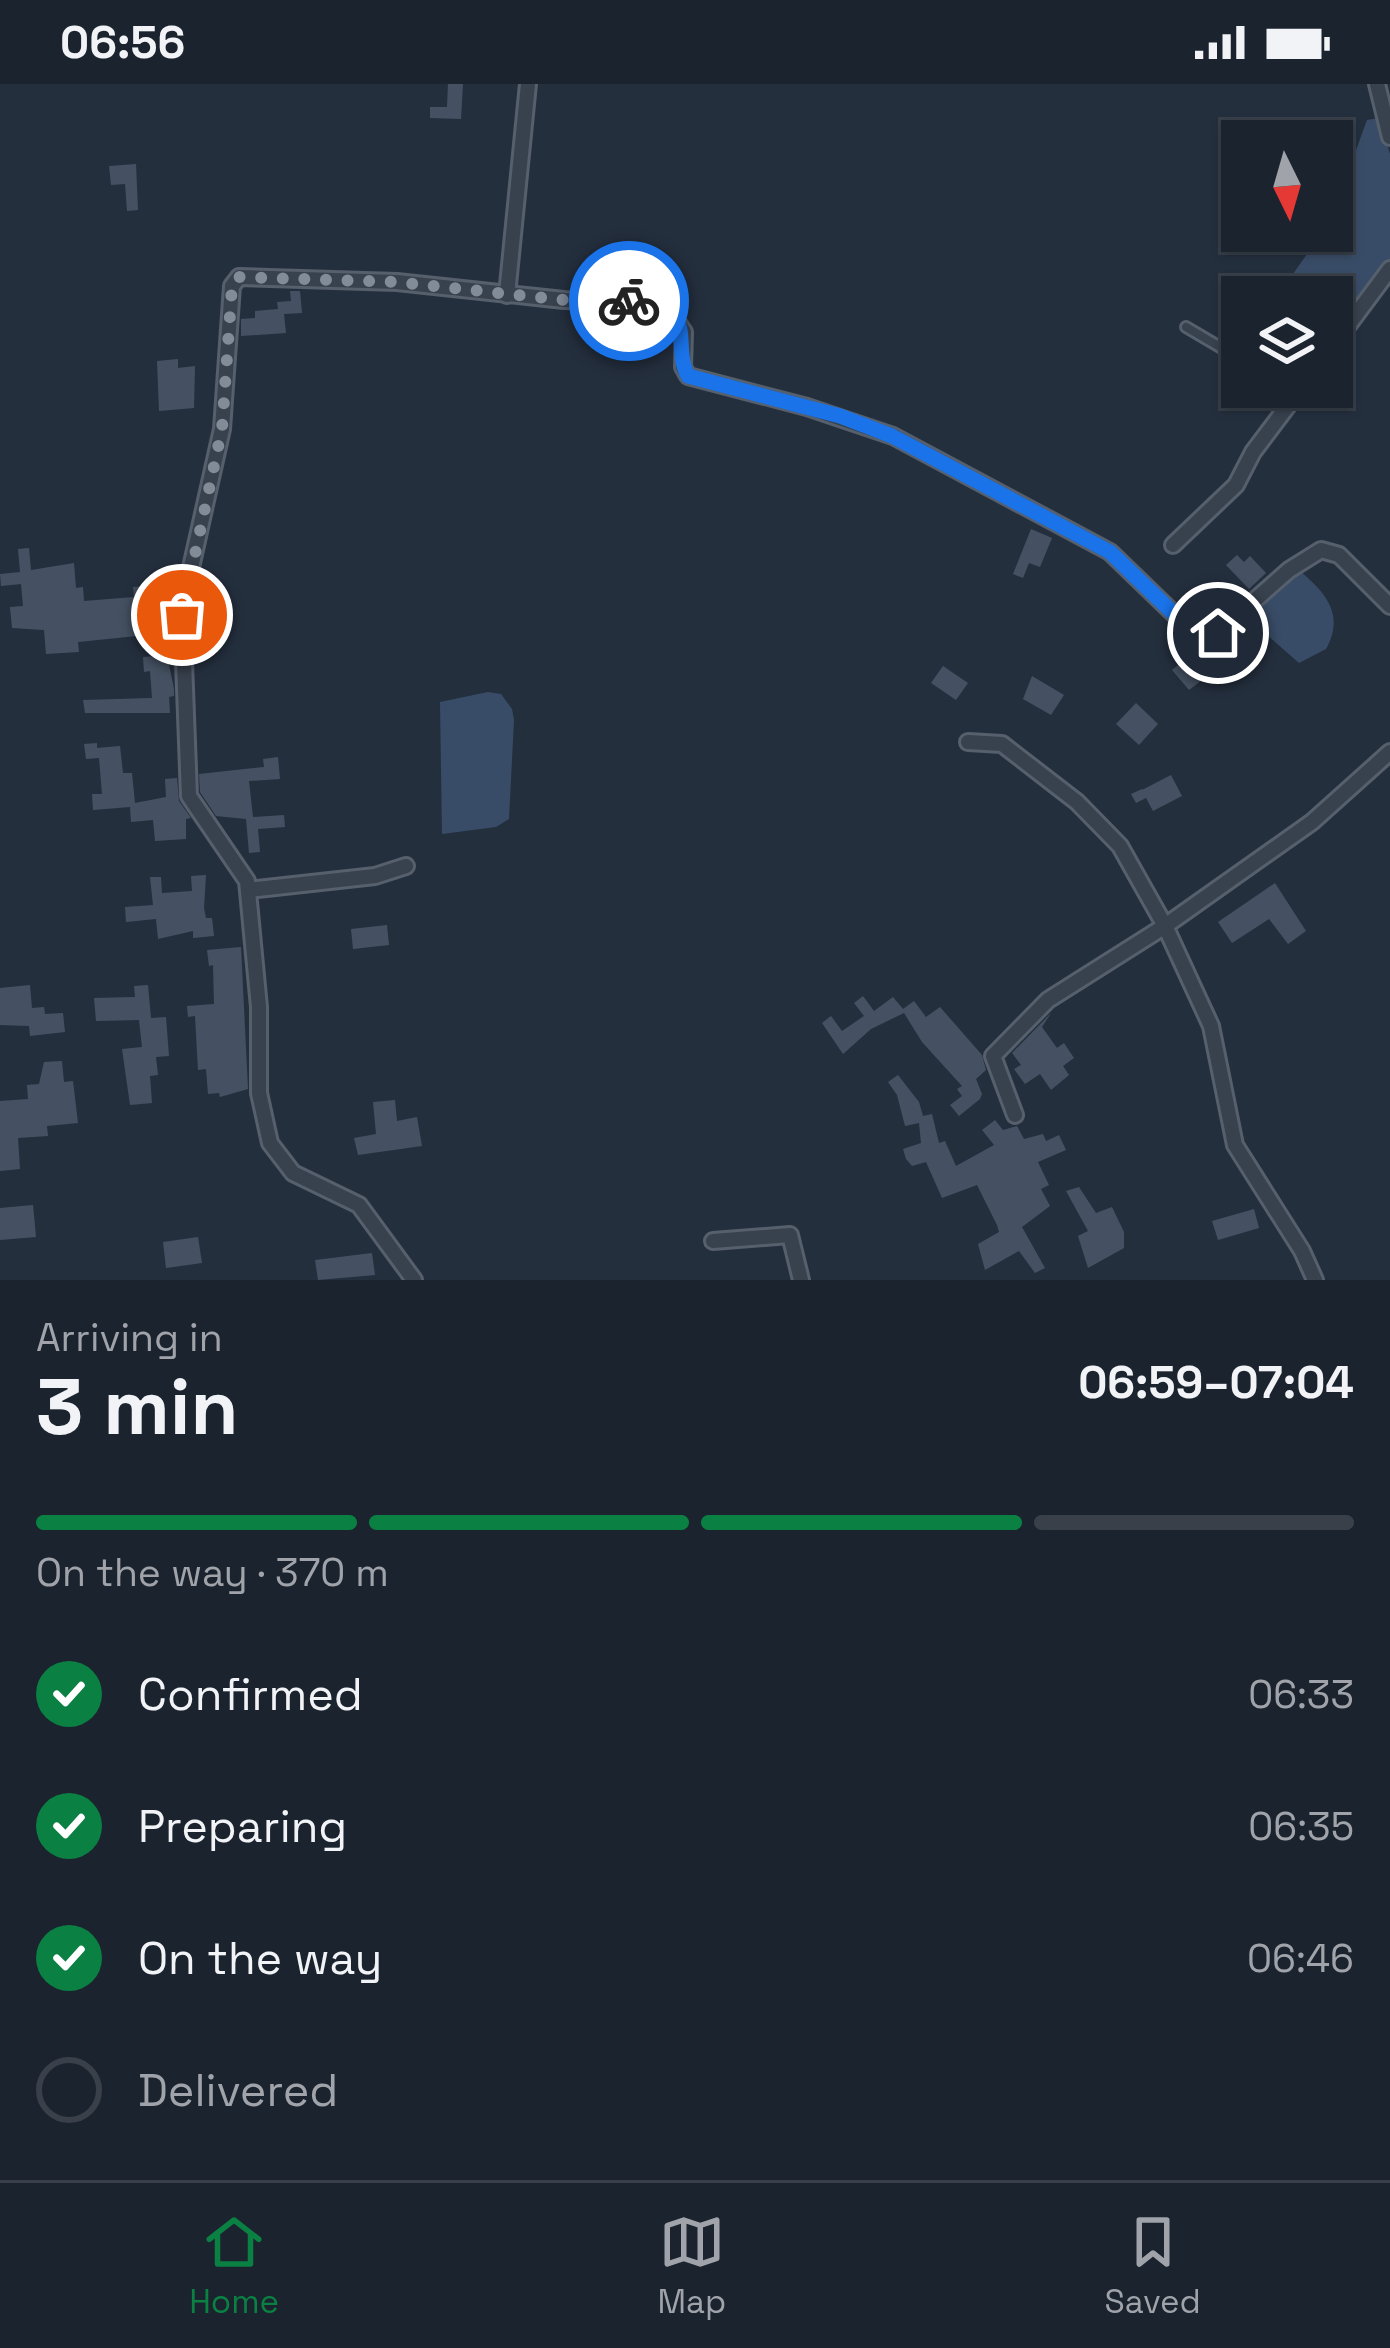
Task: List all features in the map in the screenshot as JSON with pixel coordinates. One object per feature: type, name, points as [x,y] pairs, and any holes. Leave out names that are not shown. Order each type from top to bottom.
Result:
[{"type":"street","points":[[507,295],[528,84]]},
{"type":"street","points":[[1377,84],[1390,137]]},
{"type":"street","points":[[1353,318],[1390,269]]},
{"type":"street","points":[[414,1280],[359,1205],[293,1173],[270,1142],[259,1093],[259,1007],[244,872],[189,796],[181,680],[182,608],[222,429],[232,286],[247,275],[652,303],[684,332],[683,367],[688,376],[892,436],[1110,552],[1200,639],[1212,638],[1245,605],[1321,550],[1339,555],[1390,606]]},
{"type":"street","points":[[1173,545],[1236,485],[1283,408]]},
{"type":"street","points":[[968,742],[1002,744],[1078,802],[1120,846],[1165,926],[1211,1026],[1235,1145],[1302,1251],[1315,1280]]},
{"type":"street","points":[[1015,1115],[993,1062],[994,1052],[1048,1000],[1165,926],[1312,822],[1390,752]]},
{"type":"street","points":[[248,890],[375,876],[406,866]]},
{"type":"street","points":[[713,1241],[790,1234],[802,1280]]},
{"type":"lane","points":[[1186,327],[1221,348]]},
{"type":"water","points":[[1379,118],[1390,154],[1390,263],[1353,313],[1353,276],[1292,276],[1308,252],[1353,252],[1353,158],[1367,120]]},
{"type":"water","points":[[1300,571],[1325,596],[1334,626],[1326,649],[1299,663],[1249,619],[1251,611]]},
{"type":"water","points":[[488,692],[501,694],[514,720],[509,819],[496,827],[442,834],[440,702]]},
{"type":"building","points":[[448,84],[463,84],[461,119],[430,118],[430,107],[447,107]]},
{"type":"building","points":[[136,164],[138,210],[127,211],[125,184],[111,185],[109,166]]},
{"type":"building","points":[[290,291],[300,291],[302,313],[284,314],[286,333],[241,336],[241,319],[255,318],[255,311],[278,309],[277,302],[291,301]]},
{"type":"building","points":[[178,359],[178,368],[195,366],[194,408],[159,411],[157,361]]},
{"type":"building","points":[[1031,529],[1052,538],[1040,567],[1029,563],[1023,578],[1013,574]]},
{"type":"building","points":[[29,548],[31,570],[74,563],[76,588],[83,587],[84,601],[134,597],[133,587],[150,586],[153,619],[136,621],[137,636],[78,642],[79,652],[46,654],[44,630],[12,628],[10,607],[23,606],[21,584],[1,586],[0,574],[20,572],[18,549]]},
{"type":"building","points":[[1237,555],[1244,562],[1250,556],[1266,573],[1249,589],[1226,565]]},
{"type":"building","points":[[215,617],[218,652],[198,654],[196,619]]},
{"type":"building","points":[[1193,653],[1210,674],[1189,690],[1172,670]]},
{"type":"building","points":[[167,655],[174,689],[174,696],[169,697],[170,713],[85,713],[83,700],[152,698],[150,671],[144,672],[143,657]]},
{"type":"building","points":[[943,666],[968,683],[956,700],[931,683]]},
{"type":"building","points":[[1032,676],[1064,695],[1051,715],[1023,699]]},
{"type":"building","points":[[1136,703],[1158,724],[1139,745],[1116,724]]},
{"type":"building","points":[[97,743],[97,748],[120,746],[123,773],[132,773],[135,803],[166,797],[165,779],[177,778],[179,801],[191,818],[186,819],[186,839],[155,841],[153,820],[131,822],[130,807],[93,810],[92,794],[102,794],[99,758],[86,759],[84,744]]},
{"type":"building","points":[[278,757],[280,779],[249,781],[253,817],[284,815],[285,827],[258,829],[260,852],[249,853],[246,819],[216,816],[200,792],[199,774],[264,767],[263,759]]},
{"type":"building","points":[[1171,775],[1182,796],[1153,811],[1146,798],[1136,803],[1131,794]]},
{"type":"building","points":[[206,875],[204,908],[206,918],[212,918],[214,936],[193,938],[193,931],[158,939],[156,919],[126,922],[125,907],[153,905],[150,877],[161,877],[162,893],[192,891],[191,876]]},
{"type":"building","points":[[1275,883],[1306,931],[1288,944],[1269,919],[1232,943],[1218,922]]},
{"type":"building","points":[[387,925],[389,945],[353,949],[351,929]]},
{"type":"building","points":[[241,947],[248,1089],[220,1097],[219,1093],[208,1094],[206,1069],[198,1070],[195,1016],[188,1017],[187,1006],[214,1004],[213,965],[209,966],[207,950]]},
{"type":"building","points":[[30,985],[32,1008],[44,1007],[45,1014],[63,1013],[65,1032],[30,1036],[29,1026],[0,1025],[0,988]]},
{"type":"building","points":[[148,985],[151,1018],[166,1017],[169,1056],[156,1057],[158,1075],[150,1076],[152,1103],[130,1105],[122,1049],[142,1047],[139,1020],[96,1021],[94,998],[135,997],[134,986]]},
{"type":"building","points":[[863,996],[874,1011],[893,997],[903,1009],[914,1001],[926,1017],[940,1007],[982,1055],[986,1070],[976,1079],[980,1099],[959,1116],[950,1105],[962,1096],[957,1089],[962,1086],[922,1042],[904,1013],[871,1029],[843,1054],[822,1023],[831,1016],[842,1031],[864,1016],[854,1003]]},
{"type":"building","points":[[1051,1013],[1042,1027],[1057,1048],[1064,1043],[1074,1058],[1063,1066],[1069,1075],[1051,1090],[1040,1074],[1025,1084],[1014,1069],[1021,1065],[1012,1053]]},
{"type":"building","points":[[62,1061],[64,1082],[73,1081],[78,1123],[47,1126],[48,1136],[18,1138],[20,1169],[0,1171],[0,1101],[28,1099],[27,1085],[39,1084],[44,1062]]},
{"type":"building","points":[[898,1075],[919,1102],[923,1116],[932,1114],[939,1143],[945,1141],[956,1166],[994,1145],[982,1130],[995,1120],[1003,1130],[1017,1126],[1024,1139],[1043,1134],[1046,1141],[1059,1135],[1066,1150],[1038,1162],[1049,1185],[1041,1189],[1050,1206],[1022,1227],[1045,1268],[1035,1273],[1019,1251],[985,1270],[978,1244],[999,1232],[997,1225],[977,1185],[942,1198],[926,1162],[912,1166],[906,1159],[903,1149],[921,1143],[919,1123],[905,1126],[897,1095],[888,1082]]},
{"type":"building","points":[[395,1100],[397,1121],[417,1117],[422,1146],[358,1155],[354,1138],[376,1134],[373,1102]]},
{"type":"building","points":[[1079,1187],[1096,1213],[1112,1207],[1124,1232],[1124,1248],[1088,1268],[1078,1236],[1088,1231],[1066,1191]]},
{"type":"building","points":[[33,1205],[36,1237],[0,1240],[0,1208]]},
{"type":"building","points":[[1254,1209],[1259,1228],[1218,1240],[1212,1221]]},
{"type":"building","points":[[198,1237],[202,1263],[166,1268],[163,1242]]},
{"type":"building","points":[[372,1253],[375,1275],[318,1280],[315,1260]]},
{"type":"way so far","points":[[182,615],[216,465],[232,286],[239,277],[397,282],[564,300],[629,301]]},
{"type":"route","points":[[629,301],[652,303],[676,320],[684,332],[683,367],[688,376],[872,426],[1110,552],[1200,639],[1218,633]]}]
